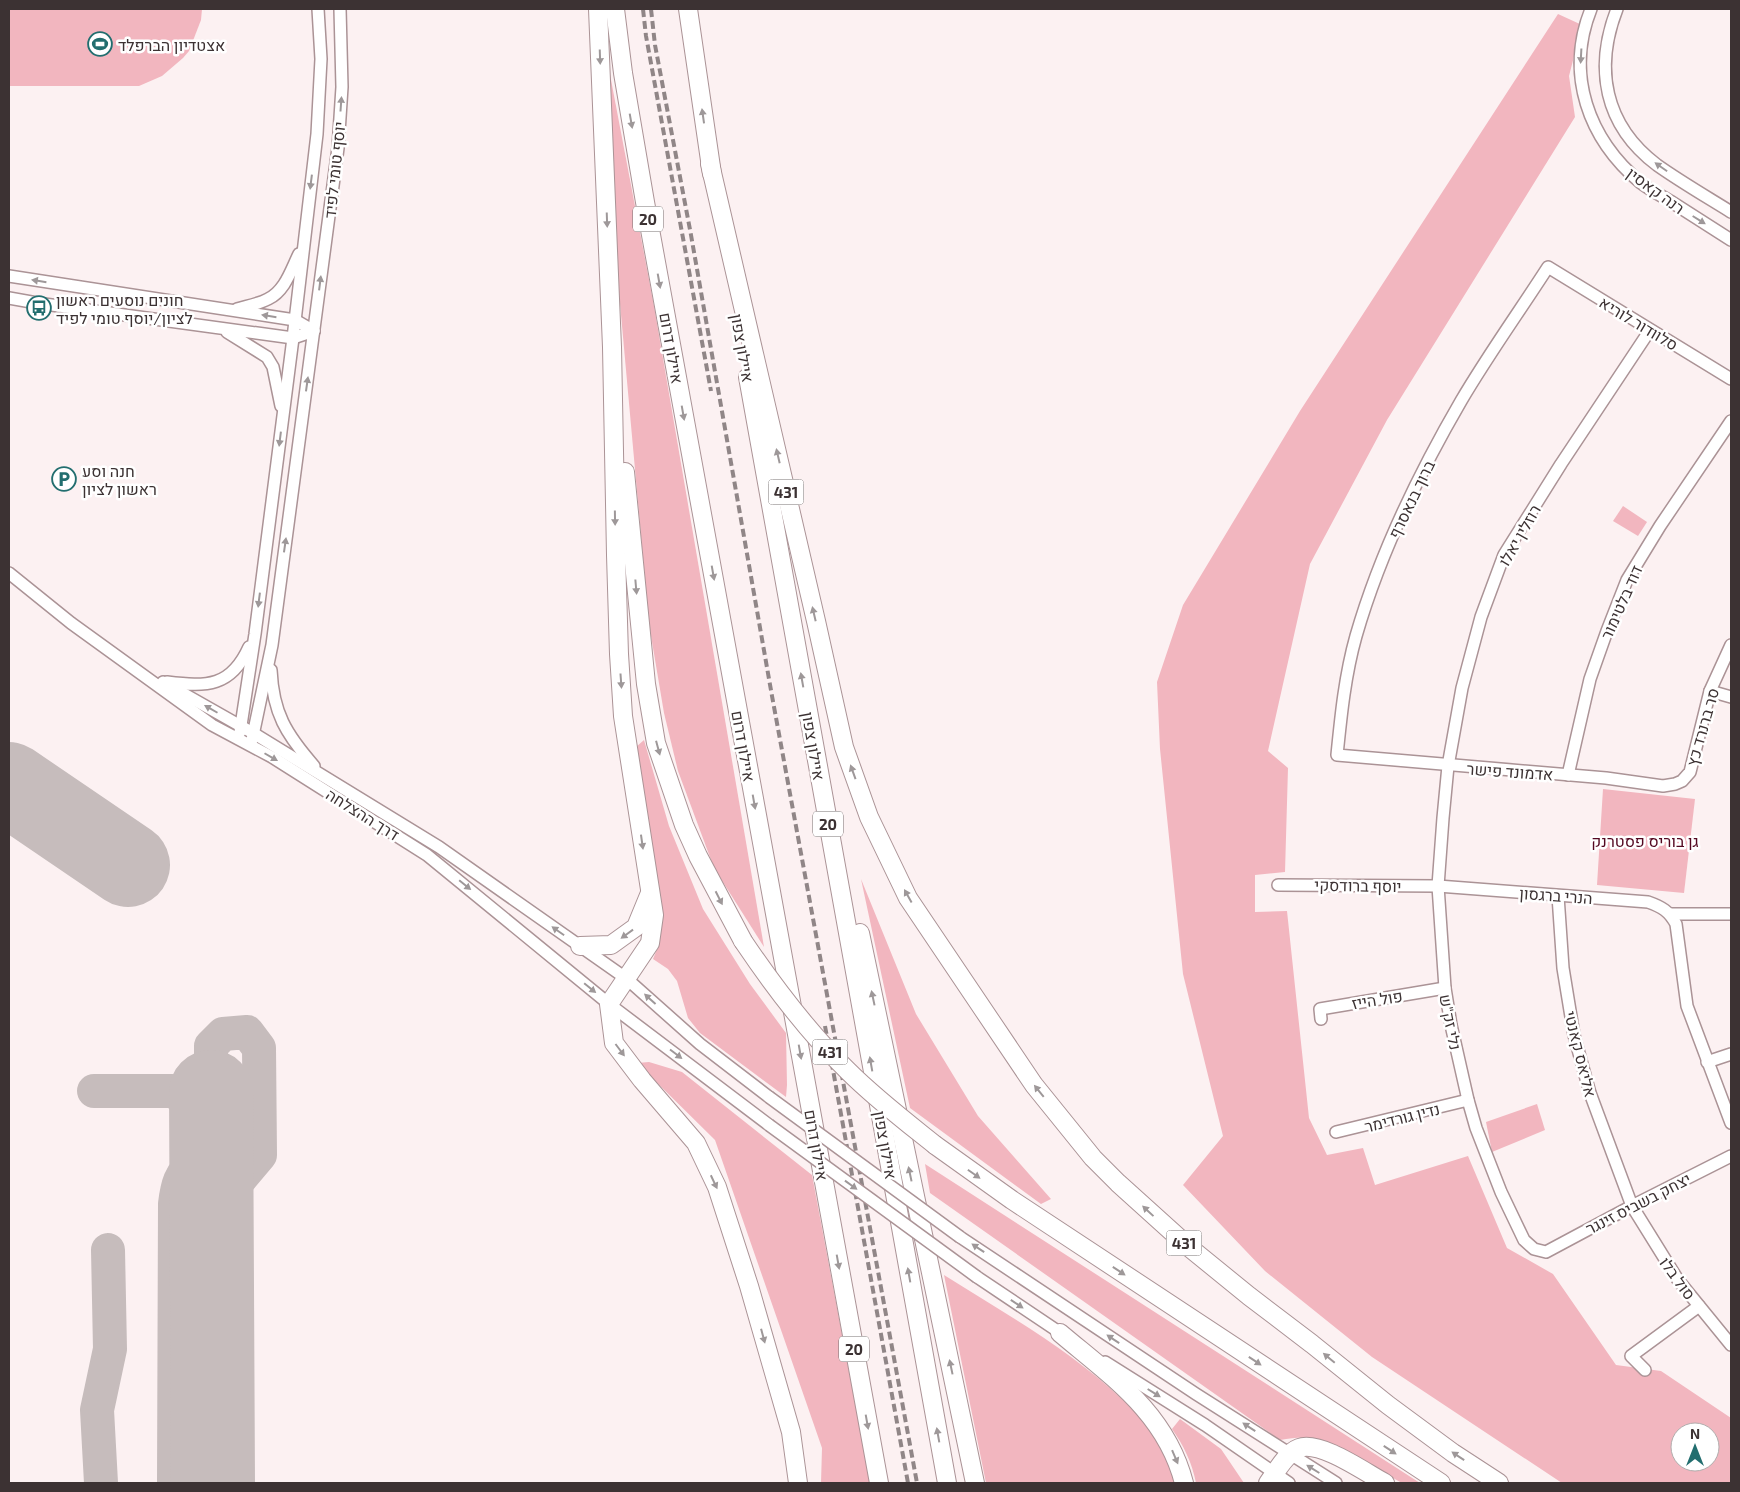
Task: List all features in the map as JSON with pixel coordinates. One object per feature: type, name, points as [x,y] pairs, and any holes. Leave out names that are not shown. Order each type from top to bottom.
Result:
[{"type":"highway","points":[[598,9],[612,347],[616,555],[623,716],[654,915],[650,943],[609,1004],[614,1043],[642,1080],[696,1143],[716,1187],[749,1286],[791,1432],[798,1483]]},
{"type":"highway","name":"איילון דרום","points":[[615,9],[623,73],[645,202],[878,1483]]},
{"type":"highway","name":"איילון צפון","points":[[688,9],[710,164],[947,1483]]},
{"type":"highway","name":"431","points":[[710,164],[844,747],[869,818],[908,898],[1034,1085],[1093,1158],[1118,1184],[1190,1248],[1249,1296],[1388,1405],[1453,1453],[1499,1483]]},
{"type":"highway","name":"431","points":[[612,347],[646,684],[662,764],[684,825],[706,874],[743,941],[769,980],[806,1025],[848,1071],[935,1145],[1045,1222],[1441,1483]]},
{"type":"highway","points":[[827,816],[850,888],[975,1483]]},
{"type":"highway","points":[[580,946],[611,946],[636,928],[650,893]]},
{"type":"highway","points":[[1060,1333],[1125,1388],[1157,1423],[1177,1460],[1184,1483]]},
{"type":"highway","points":[[1277,1480],[1290,1454],[1299,1448],[1307,1447],[1324,1450],[1385,1483]]},
{"type":"street","name":"יוסף טומי לפיד","points":[[239,739],[255,634],[318,126],[320,59],[318,9]]},
{"type":"street","name":"יוסף טומי לפיד","points":[[272,645],[338,148],[342,87],[340,9]]},
{"type":"street","name":"רנה קאסין","points":[[1591,9],[1583,34],[1580,76],[1586,106],[1599,134],[1619,162],[1642,184],[1731,240]]},
{"type":"street","name":"רנה קאסין","points":[[1617,9],[1607,39],[1604,74],[1609,98],[1620,122],[1637,146],[1657,165],[1731,212]]},
{"type":"street","points":[[232,310],[267,300],[274,295],[285,284],[303,245]]},
{"type":"street","name":"סלוודור לוריא","points":[[1548,268],[1731,379]]},
{"type":"street","name":"ברוך בנאסרף","points":[[1337,755],[1344,687],[1356,637],[1373,584],[1395,526],[1461,401],[1548,268]]},
{"type":"street","points":[[9,276],[295,320],[314,331]]},
{"type":"street","points":[[9,298],[223,330],[293,338],[314,331]]},
{"type":"street","points":[[223,330],[268,357],[273,367],[283,416]]},
{"type":"street","name":"רוזלין יאלו","points":[[1448,766],[1462,688],[1482,617],[1504,556],[1561,464],[1650,330]]},
{"type":"street","name":"דוד בלטימור","points":[[1568,775],[1590,679],[1628,580],[1660,526],[1731,421]]},
{"type":"street","name":"דרך ההצלחה","points":[[9,573],[28,590],[212,726],[251,746],[427,854],[609,1004],[769,1125],[977,1277],[1060,1333],[1205,1425],[1277,1480]]},
{"type":"street","points":[[163,682],[195,685],[224,680],[234,672],[243,659],[255,634]]},
{"type":"street","name":"דרך ההצלחה","points":[[102,645],[253,733],[439,847],[627,979],[700,1044],[960,1237],[1196,1394],[1336,1483]]},
{"type":"street","points":[[251,746],[272,645]]},
{"type":"street","points":[[272,645],[272,686],[275,704],[284,728],[298,748],[322,775]]},
{"type":"street","name":"סר ברנרד כץ","points":[[1682,781],[1690,772],[1710,691],[1731,645]]},
{"type":"street","points":[[1710,691],[1731,697]]},
{"type":"street","name":"אדמונד פישר","points":[[1337,755],[1568,775],[1663,786],[1682,781]]},
{"type":"street","name":"נלי זק\"ש","points":[[1448,766],[1442,818],[1438,886],[1445,988],[1451,1024],[1468,1100],[1501,1192],[1524,1240],[1534,1249],[1546,1252]]},
{"type":"street","name":"יוסף ברודסקי","points":[[1278,885],[1438,886]]},
{"type":"street","name":"הנרי ברגסון","points":[[1438,886],[1648,902],[1661,906],[1671,914]]},
{"type":"street","name":"אליאס קאנטי","points":[[1558,896],[1563,968],[1574,1035],[1590,1093],[1632,1206]]},
{"type":"street","points":[[1731,914],[1671,914],[1676,924],[1687,1006],[1731,1123]]},
{"type":"street","name":"פול הייז","points":[[1321,1019],[1320,1009],[1445,988]]},
{"type":"street","points":[[1707,1062],[1731,1054]]},
{"type":"street","name":"נדין גורדימר","points":[[1336,1132],[1468,1100]]},
{"type":"street","name":"יצחק בשביס זינגר","points":[[1546,1252],[1731,1156]]},
{"type":"street","name":"סול בלו","points":[[1632,1206],[1678,1280],[1731,1345]]},
{"type":"street","points":[[1645,1370],[1631,1356],[1699,1306]]},
{"type":"green space","name":"אצטדיון הברפלד","points":[[9,9],[202,9],[201,20],[189,51],[162,76],[139,86],[9,86]]},
{"type":"green space","points":[[1558,14],[1582,25],[1569,76],[1575,117],[1387,420],[1310,564],[1268,751],[1288,768],[1285,872],[1255,875],[1255,912],[1287,911],[1309,1118],[1327,1155],[1363,1148],[1375,1185],[1468,1156],[1507,1248],[1553,1274],[1616,1365],[1661,1371],[1731,1418],[1731,1483],[1562,1483],[1372,1357],[1265,1271],[1183,1185],[1223,1136],[1183,974],[1160,749],[1157,682],[1183,605],[1300,411]]},
{"type":"green space","points":[[604,43],[654,306],[764,947],[714,868],[678,771],[664,713],[649,624],[606,149]]},
{"type":"green space","points":[[1623,506],[1647,522],[1638,536],[1613,521]]},
{"type":"green space","points":[[644,740],[669,826],[703,909],[750,984],[786,1033],[786,1097],[700,1033],[688,1018],[677,981],[668,969],[653,959],[658,947],[660,932],[636,747]]},
{"type":"green space","name":"גן בוריס פסטרנק","points":[[1603,789],[1695,799],[1684,893],[1597,885]]},
{"type":"green space","points":[[861,879],[916,1014],[978,1116],[1051,1199],[1041,1204],[910,1108]]},
{"type":"green space","points":[[649,1062],[682,1072],[812,1175],[870,1483],[821,1483],[822,1448],[715,1140],[637,1063]]},
{"type":"green space","points":[[1537,1104],[1545,1130],[1492,1152],[1486,1122]]},
{"type":"green space","points":[[925,1164],[1420,1483],[1402,1483],[1326,1441],[1314,1438],[1280,1440],[930,1193]]},
{"type":"green space","points":[[944,1275],[1059,1349],[1103,1382],[1123,1400],[1146,1424],[1158,1440],[1168,1461],[1175,1483],[986,1483]]},
{"type":"green space","points":[[1180,1419],[1221,1449],[1244,1483],[1196,1483],[1187,1455],[1172,1429]]},
{"type":"taxiway","points":[[211,1092],[211,1046],[223,1034],[247,1032],[259,1048],[260,1155],[212,1212]]},
{"type":"taxiway","points":[[94,1091],[172,1091],[186,1098],[195,1111],[195,1163],[180,1180],[175,1204],[174,1483]]},
{"type":"taxiway","points":[[101,1483],[97,1410],[110,1349],[108,1250]]},
{"type":"runway","points":[[9,784],[128,865]]},
{"type":"runway","points":[[211,1092],[213,1483]]},
{"type":"railway","points":[[643,9],[646,36],[711,391]]},
{"type":"railway","points":[[651,9],[655,45],[691,235],[772,696],[917,1483]]},
{"type":"railway","points":[[825,1026],[908,1483]]},
{"type":"place","name":"אצטדיון הברפלד","points":[[100,44]]},
{"type":"place","name":"חונים נוסעים ראשון לציון/יוסף טומי לפיד","points":[[39,308]]},
{"type":"place","name":"חנה וסע ראשון לציון","points":[[64,479]]}]
